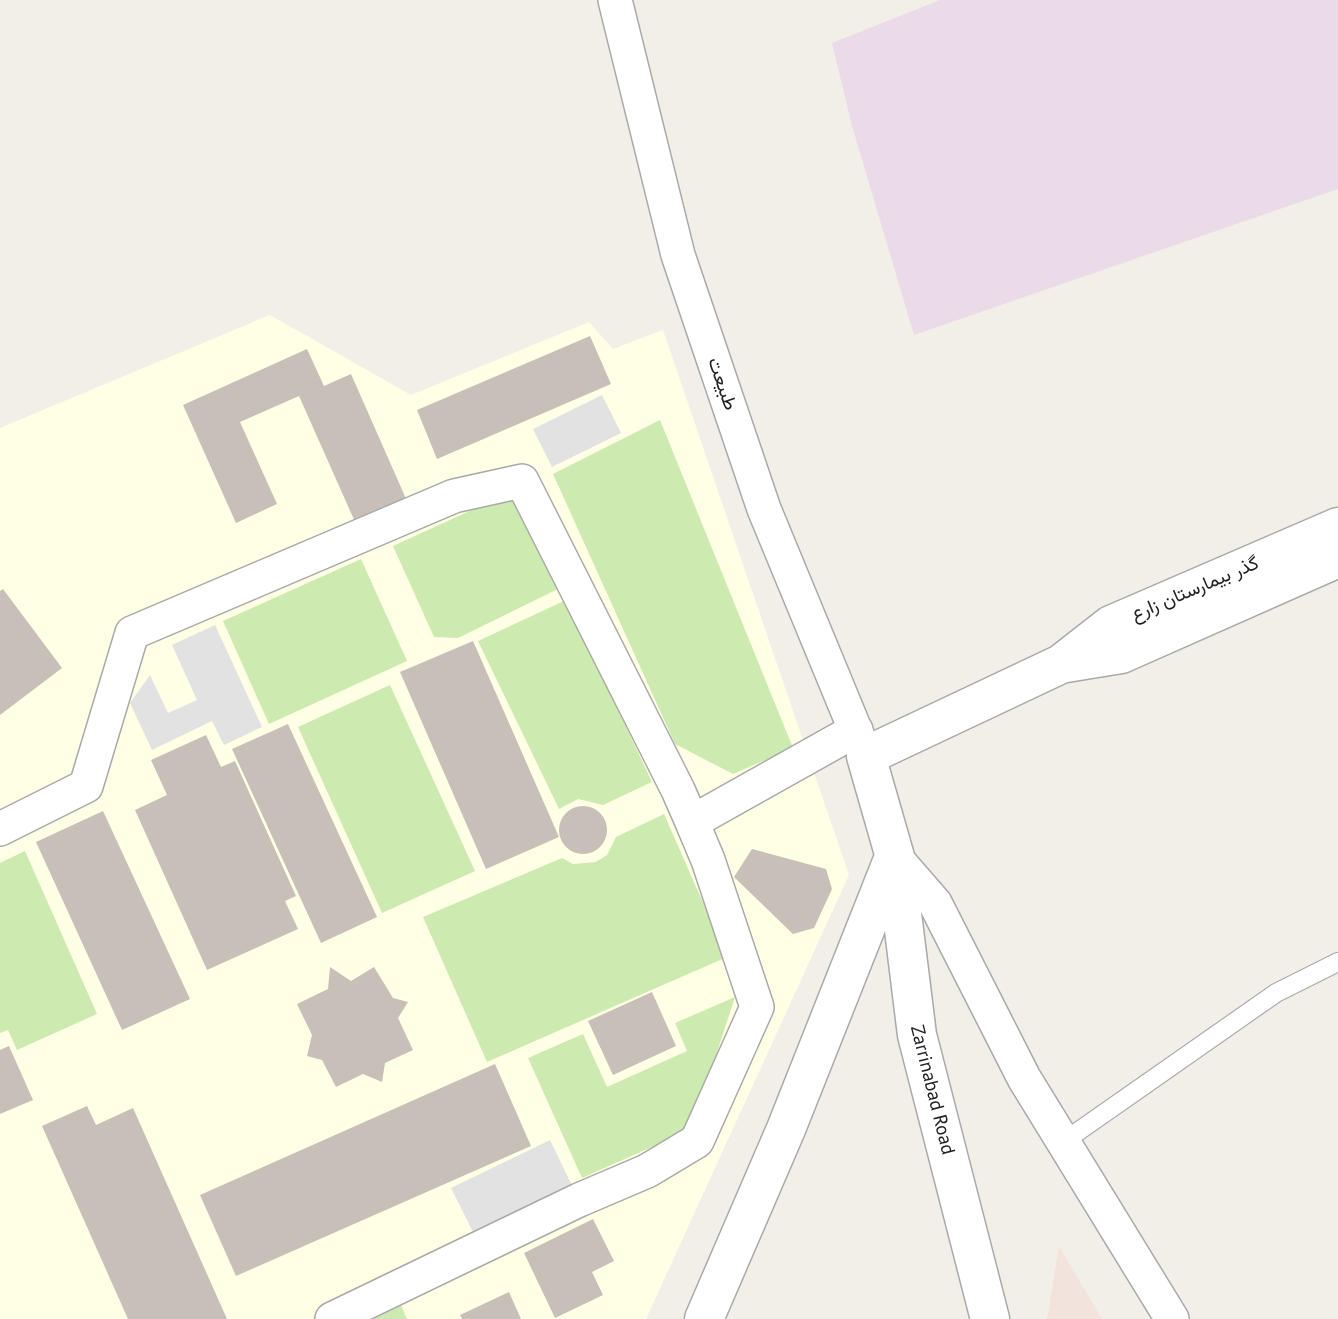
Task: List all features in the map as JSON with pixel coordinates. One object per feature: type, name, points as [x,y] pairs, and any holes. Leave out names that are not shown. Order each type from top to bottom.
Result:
[{"type":"street","name":"طبیعت","points":[[615,0],[683,268],[764,509],[861,743]]},
{"type":"street","points":[[0,829],[86,786],[132,632],[454,496],[522,481],[678,790],[712,872],[757,1007],[697,1140],[647,1171],[579,1200],[332,1319]]},
{"type":"street","name":"گذر بیمارستان زارع","points":[[1061,664],[1111,625],[1338,527]]},
{"type":"street","name":"گذر بیمارستان زارع","points":[[861,743],[1061,664],[1120,654],[1338,558]]},
{"type":"street","points":[[692,822],[861,743]]},
{"type":"street","name":"Zarrinabad Road","points":[[861,743],[894,857],[917,1035],[990,1319]]},
{"type":"street","points":[[704,1319],[786,1129],[894,857],[935,903],[1024,1078],[1172,1319]]},
{"type":"lane","points":[[1063,1142],[1276,993],[1338,962]]},
{"type":"shaded area","points":[[940,0],[1338,0],[1338,189],[914,335],[852,126],[832,43]]},
{"type":"shaded area","points":[[270,315],[411,395],[589,322],[613,349],[663,330],[849,875],[646,1319],[0,1319],[0,428]]},
{"type":"shaded area","points":[[602,395],[621,433],[552,467],[533,429]]},
{"type":"shaded area","points":[[215,625],[262,727],[224,745],[212,721],[152,750],[130,703],[150,675],[168,713],[197,700],[172,645]]},
{"type":"shaded area","points":[[550,1140],[579,1200],[481,1248],[451,1188]]},
{"type":"shaded area","points":[[1059,1246],[1102,1319],[1047,1319]]},
{"type":"green space","points":[[660,420],[793,748],[733,774],[675,744],[553,474]]},
{"type":"green space","points":[[513,491],[558,589],[458,638],[434,637],[393,546]]},
{"type":"green space","points":[[361,559],[407,661],[269,724],[223,621]]},
{"type":"green space","points":[[566,600],[652,782],[603,805],[578,799],[559,809],[478,641]]},
{"type":"green space","points":[[390,685],[475,871],[382,913],[298,727]]},
{"type":"green space","points":[[664,814],[727,957],[487,1062],[423,917],[562,858],[573,864],[596,862],[607,855],[616,837]]},
{"type":"green space","points":[[25,851],[97,1014],[17,1050],[8,1030],[0,1033],[0,863]]},
{"type":"green space","points":[[735,997],[692,1129],[582,1178],[528,1058],[583,1034],[607,1087],[687,1051],[675,1023]]},
{"type":"green space","points":[[400,1303],[407,1319],[368,1319]]},
{"type":"building","points":[[590,336],[611,384],[437,459],[417,410]]},
{"type":"building","points":[[307,349],[324,386],[351,374],[407,501],[356,524],[299,396],[240,422],[277,504],[236,523],[183,405]]},
{"type":"building","points":[[3,589],[62,668],[0,715],[0,591]]},
{"type":"building","points":[[473,641],[559,837],[486,869],[400,672]]},
{"type":"building","points":[[288,724],[377,917],[321,943],[232,749]]},
{"type":"building","points":[[206,735],[221,767],[235,761],[296,896],[285,901],[298,929],[207,970],[135,810],[167,795],[151,760]]},
{"type":"building","points":[[583,806],[600,813],[607,830],[600,847],[583,854],[566,847],[559,830],[566,813]]},
{"type":"building","points":[[103,811],[190,999],[122,1030],[36,842]]},
{"type":"building","points":[[752,849],[826,869],[832,889],[814,928],[793,934],[734,877]]},
{"type":"building","points":[[330,967],[351,981],[374,967],[393,998],[408,1002],[398,1018],[413,1050],[385,1063],[382,1082],[363,1074],[336,1087],[322,1060],[307,1056],[312,1035],[297,1004],[328,989]]},
{"type":"building","points":[[652,992],[676,1046],[613,1075],[588,1021]]},
{"type":"building","points":[[9,1046],[33,1100],[0,1114],[0,1050]]},
{"type":"building","points":[[495,1064],[531,1146],[236,1276],[200,1195]]},
{"type":"building","points":[[87,1106],[96,1125],[133,1108],[227,1319],[128,1319],[42,1126]]},
{"type":"building","points":[[593,1219],[614,1261],[592,1272],[603,1295],[555,1318],[524,1253]]},
{"type":"building","points":[[509,1292],[521,1319],[462,1319],[460,1315]]}]
